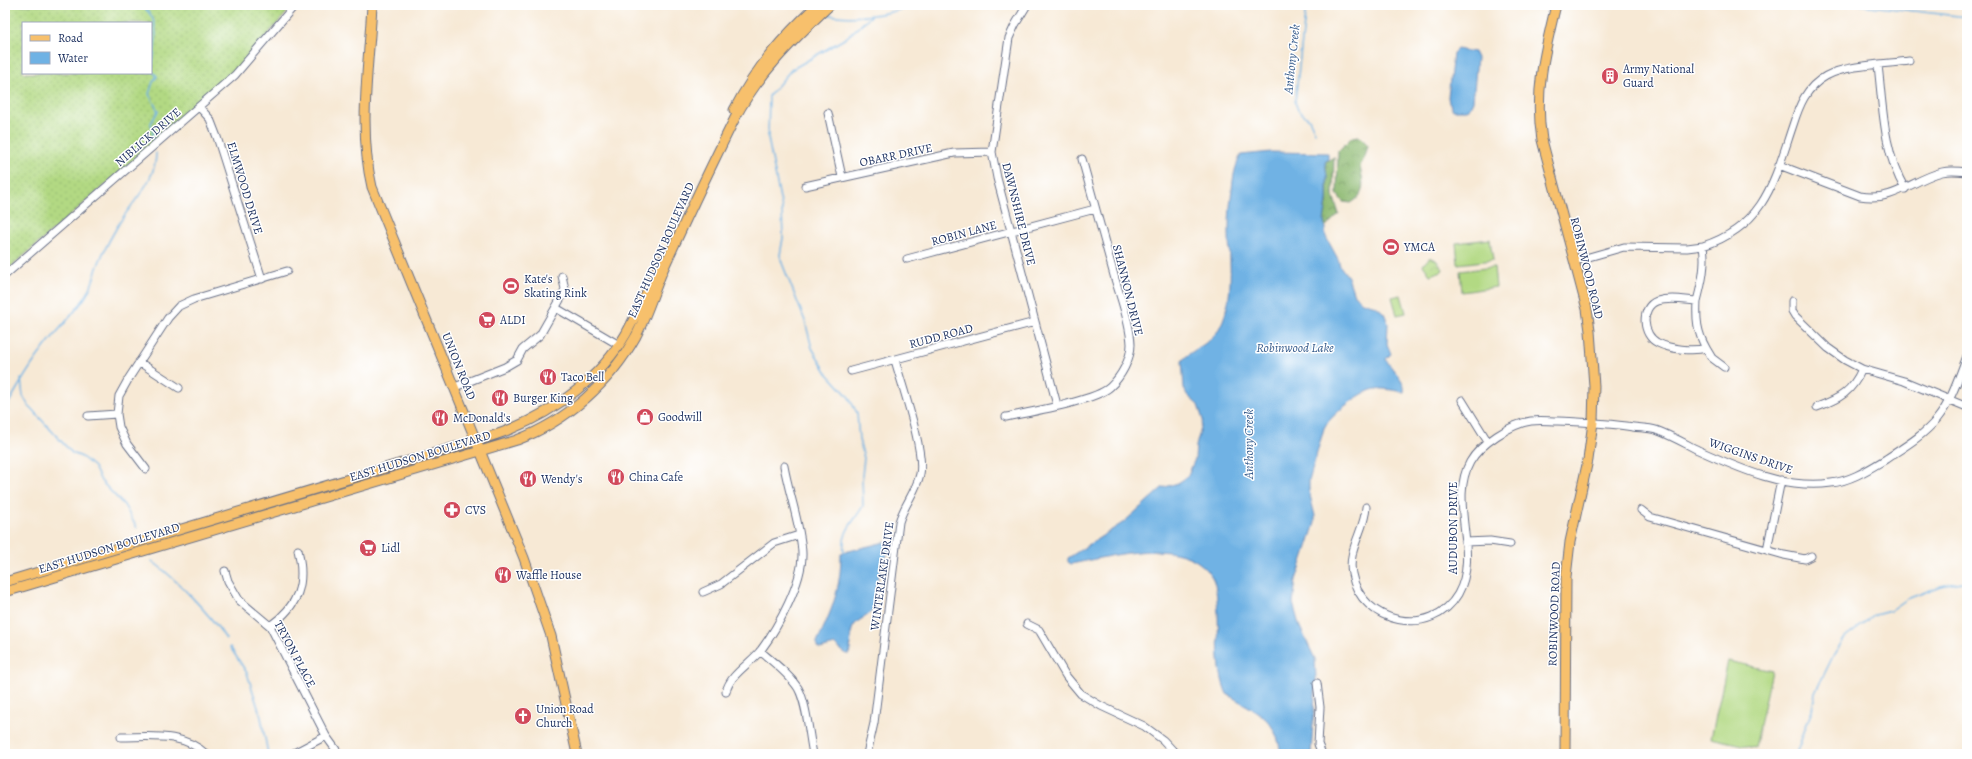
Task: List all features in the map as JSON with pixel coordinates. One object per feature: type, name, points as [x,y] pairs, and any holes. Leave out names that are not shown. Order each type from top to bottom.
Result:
[{"type":"main road","name":"UNION ROAD","points":[[372,5],[364,130],[367,166],[378,205],[482,450],[524,558],[548,626],[562,681],[577,754]]},
{"type":"main road","name":"EAST HUDSON BOULEVARD","points":[[803,25],[817,5]]},
{"type":"main road","name":"EAST HUDSON BOULEVARD","points":[[5,582],[510,430],[553,408],[585,383],[619,345],[637,312],[749,83],[774,49],[830,5]]},
{"type":"main road","name":"ROBINWOOD ROAD","points":[[1556,5],[1540,81],[1539,117],[1548,161],[1575,261],[1590,331],[1594,386],[1588,460],[1570,542],[1566,577],[1565,754]]},
{"type":"main road","name":"EAST HUDSON BOULEVARD","points":[[5,592],[517,440],[546,427],[586,399],[623,356],[643,321],[716,151]]},
{"type":"street","name":"NIBLICK DRIVE","points":[[5,275],[234,75],[295,5]]},
{"type":"street","name":"DAWNSHIRE DRIVE","points":[[1027,5],[1014,25],[1009,38],[992,152],[997,178],[1057,405]]},
{"type":"street","points":[[1575,261],[1624,247],[1687,248],[1703,246],[1730,234],[1751,218],[1767,195],[1801,103],[1814,85],[1832,72],[1909,61]]},
{"type":"street","points":[[1878,65],[1888,148],[1894,168],[1905,189]]},
{"type":"street","name":"ELMWOOD DRIVE","points":[[199,107],[210,119],[217,137],[262,279]]},
{"type":"street","points":[[828,113],[842,177]]},
{"type":"street","name":"OBARR DRIVE","points":[[805,186],[954,153],[992,152]]},
{"type":"street","name":"SHANNON DRIVE","points":[[1006,417],[1097,394],[1111,386],[1124,367],[1130,353],[1131,345],[1128,329],[1082,159]]},
{"type":"street","points":[[1779,165],[1860,196],[1870,198],[1893,195],[1942,172],[1967,172]]},
{"type":"street","name":"ROBIN LANE","points":[[907,259],[1095,209]]},
{"type":"street","points":[[1703,246],[1705,260],[1702,282],[1697,301],[1696,319],[1700,336],[1706,348],[1712,358],[1724,367]]},
{"type":"street","points":[[146,469],[122,435],[117,414],[121,392],[168,318],[180,306],[200,296],[287,272]]},
{"type":"street","points":[[455,387],[505,367],[518,360],[523,349],[540,335],[565,291],[562,276]]},
{"type":"street","points":[[1697,301],[1673,298],[1656,301],[1648,308],[1644,318],[1646,331],[1657,343],[1688,350],[1706,348]]},
{"type":"street","points":[[1792,301],[1792,310],[1800,321],[1828,348],[1862,369],[1904,381],[1967,407]]},
{"type":"street","points":[[556,308],[619,345]]},
{"type":"street","name":"RUDD ROAD","points":[[851,371],[1035,322]]},
{"type":"street","name":"WIGGINS DRIVE","points":[[1592,422],[1655,430],[1723,461],[1781,480],[1803,485],[1833,483],[1864,472],[1928,430],[1939,417],[1949,400],[1967,356]]},
{"type":"street","name":"WINTERLAKE DRIVE","points":[[867,754],[874,723],[900,522],[921,472],[920,453],[895,360]]},
{"type":"street","points":[[139,362],[179,388]]},
{"type":"street","points":[[1817,407],[1846,393],[1857,381],[1862,369]]},
{"type":"street","points":[[1462,400],[1488,442]]},
{"type":"street","points":[[88,416],[117,414]]},
{"type":"street","name":"AUDUBON DRIVE","points":[[1366,507],[1366,519],[1352,553],[1352,573],[1356,586],[1362,597],[1377,612],[1389,618],[1406,621],[1424,619],[1436,614],[1448,606],[1459,592],[1464,579],[1465,542],[1463,480],[1472,458],[1488,442],[1514,426],[1530,422],[1592,422]]},
{"type":"street","points":[[726,692],[731,680],[760,651],[787,605],[797,582],[802,558],[799,535],[784,466]]},
{"type":"street","points":[[1767,550],[1781,480]]},
{"type":"street","points":[[1641,510],[1650,517],[1767,550],[1805,559],[1811,556]]},
{"type":"street","points":[[703,592],[721,584],[774,543],[799,535]]},
{"type":"street","points":[[1465,542],[1490,541],[1510,544]]},
{"type":"street","points":[[270,626],[288,611],[297,596],[302,574],[298,550]]},
{"type":"street","name":"TRYON PLACE","points":[[225,571],[228,581],[239,600],[270,626],[326,736],[339,754]]},
{"type":"street","points":[[1027,624],[1039,630],[1066,676],[1081,694],[1096,704],[1144,726],[1157,735],[1176,754]]},
{"type":"street","points":[[760,651],[785,673],[798,689],[803,702],[813,754]]},
{"type":"street","points":[[1317,683],[1320,707],[1318,744],[1322,754]]},
{"type":"street","points":[[292,754],[326,736]]},
{"type":"street","points":[[121,737],[157,737],[180,739],[195,745],[206,754]]},
{"type":"green space","points":[[5,5],[318,5],[291,8],[233,74],[5,272]]},
{"type":"green space","points":[[1359,136],[1368,145],[1365,157],[1360,166],[1363,187],[1360,196],[1351,203],[1343,202],[1337,194],[1338,151],[1352,137]]},
{"type":"green space","points":[[1334,157],[1333,195],[1339,214],[1325,227],[1324,217],[1327,201],[1327,177],[1325,162]]},
{"type":"green space","points":[[1490,239],[1493,260],[1458,264],[1456,243]]},
{"type":"green space","points":[[1430,257],[1436,260],[1443,269],[1442,271],[1430,275],[1423,265]]},
{"type":"green space","points":[[1494,267],[1496,287],[1462,292],[1460,271]]},
{"type":"green space","points":[[1401,295],[1406,313],[1397,315],[1392,297]]},
{"type":"green space","points":[[1728,661],[1772,671],[1755,748],[1711,738]]},
{"type":"water","points":[[1457,49],[1474,52],[1477,58],[1473,101],[1469,109],[1465,110],[1453,110],[1449,103],[1448,97],[1453,53]]},
{"type":"water","name":"Robinwood Lake","points":[[1271,152],[1328,153],[1328,159],[1325,162],[1327,177],[1327,200],[1324,221],[1326,237],[1338,259],[1340,266],[1348,277],[1354,295],[1362,302],[1376,306],[1384,313],[1388,323],[1387,344],[1391,354],[1386,359],[1401,379],[1404,387],[1404,392],[1383,389],[1370,390],[1347,404],[1339,411],[1324,428],[1309,481],[1309,491],[1315,516],[1315,523],[1296,580],[1293,603],[1299,625],[1315,659],[1316,680],[1311,754],[1281,754],[1274,731],[1263,716],[1227,694],[1221,675],[1218,644],[1218,613],[1214,580],[1200,564],[1184,555],[1146,551],[1125,553],[1071,564],[1068,562],[1068,558],[1124,522],[1162,488],[1178,483],[1187,477],[1195,459],[1196,446],[1203,420],[1198,405],[1187,395],[1184,388],[1182,361],[1185,357],[1213,337],[1223,320],[1227,308],[1230,282],[1230,210],[1234,176],[1239,159],[1241,155]]},
{"type":"water","points":[[885,542],[891,544],[877,581],[874,606],[869,614],[853,627],[849,654],[846,654],[835,645],[820,649],[817,647],[817,642],[835,599],[841,566],[841,553]]},
{"type":"waterway","points":[[141,5],[150,14],[156,34],[152,71],[157,76],[153,82],[149,94],[158,111],[151,123],[154,140]]},
{"type":"waterway","points":[[806,5],[810,7]]},
{"type":"waterway","points":[[827,14],[846,17],[869,16],[902,9],[911,5]]},
{"type":"waterway","name":"Anthony Creek","points":[[1306,5],[1295,102],[1298,110],[1309,119],[1315,132]]},
{"type":"waterway","points":[[1861,5],[1967,17]]},
{"type":"waterway","points":[[844,552],[844,538],[846,532],[863,506],[862,476],[864,458],[859,440],[857,413],[848,396],[827,373],[812,348],[805,321],[782,263],[780,255],[783,238],[782,209],[768,138],[769,96],[791,70],[846,38],[871,16]]},
{"type":"waterway","points":[[5,410],[36,359],[88,293],[99,263],[112,236],[142,192],[152,174],[156,153]]},
{"type":"waterway","points":[[21,379],[23,396],[28,405],[72,453],[82,457],[94,467],[101,481],[124,505],[137,528]]},
{"type":"waterway","points":[[152,561],[192,597],[226,639]]},
{"type":"waterway","points":[[1796,754],[1812,710],[1815,693],[1834,654],[1845,638],[1875,615],[1890,611],[1907,599],[1941,586],[1967,581]]},
{"type":"waterway","points":[[230,647],[247,673],[261,717],[268,754]]},
{"type":"place","name":"Army National Guard","points":[[1610,76]]},
{"type":"place","name":"YMCA","points":[[1391,247]]},
{"type":"place","name":"Kate's Skating Rink","points":[[511,286]]},
{"type":"place","name":"ALDI","points":[[487,320]]},
{"type":"place","name":"Taco Bell","points":[[548,377]]},
{"type":"place","name":"Burger King","points":[[500,398]]},
{"type":"place","name":"Goodwill","points":[[645,417]]},
{"type":"place","name":"McDonald's","points":[[440,418]]},
{"type":"place","name":"China Cafe","points":[[616,477]]},
{"type":"place","name":"Wendy's","points":[[528,479]]},
{"type":"place","name":"CVS","points":[[452,510]]},
{"type":"place","name":"Lidl","points":[[368,548]]},
{"type":"place","name":"Waffle House","points":[[503,575]]},
{"type":"place","name":"Union Road Church","points":[[523,716]]}]
